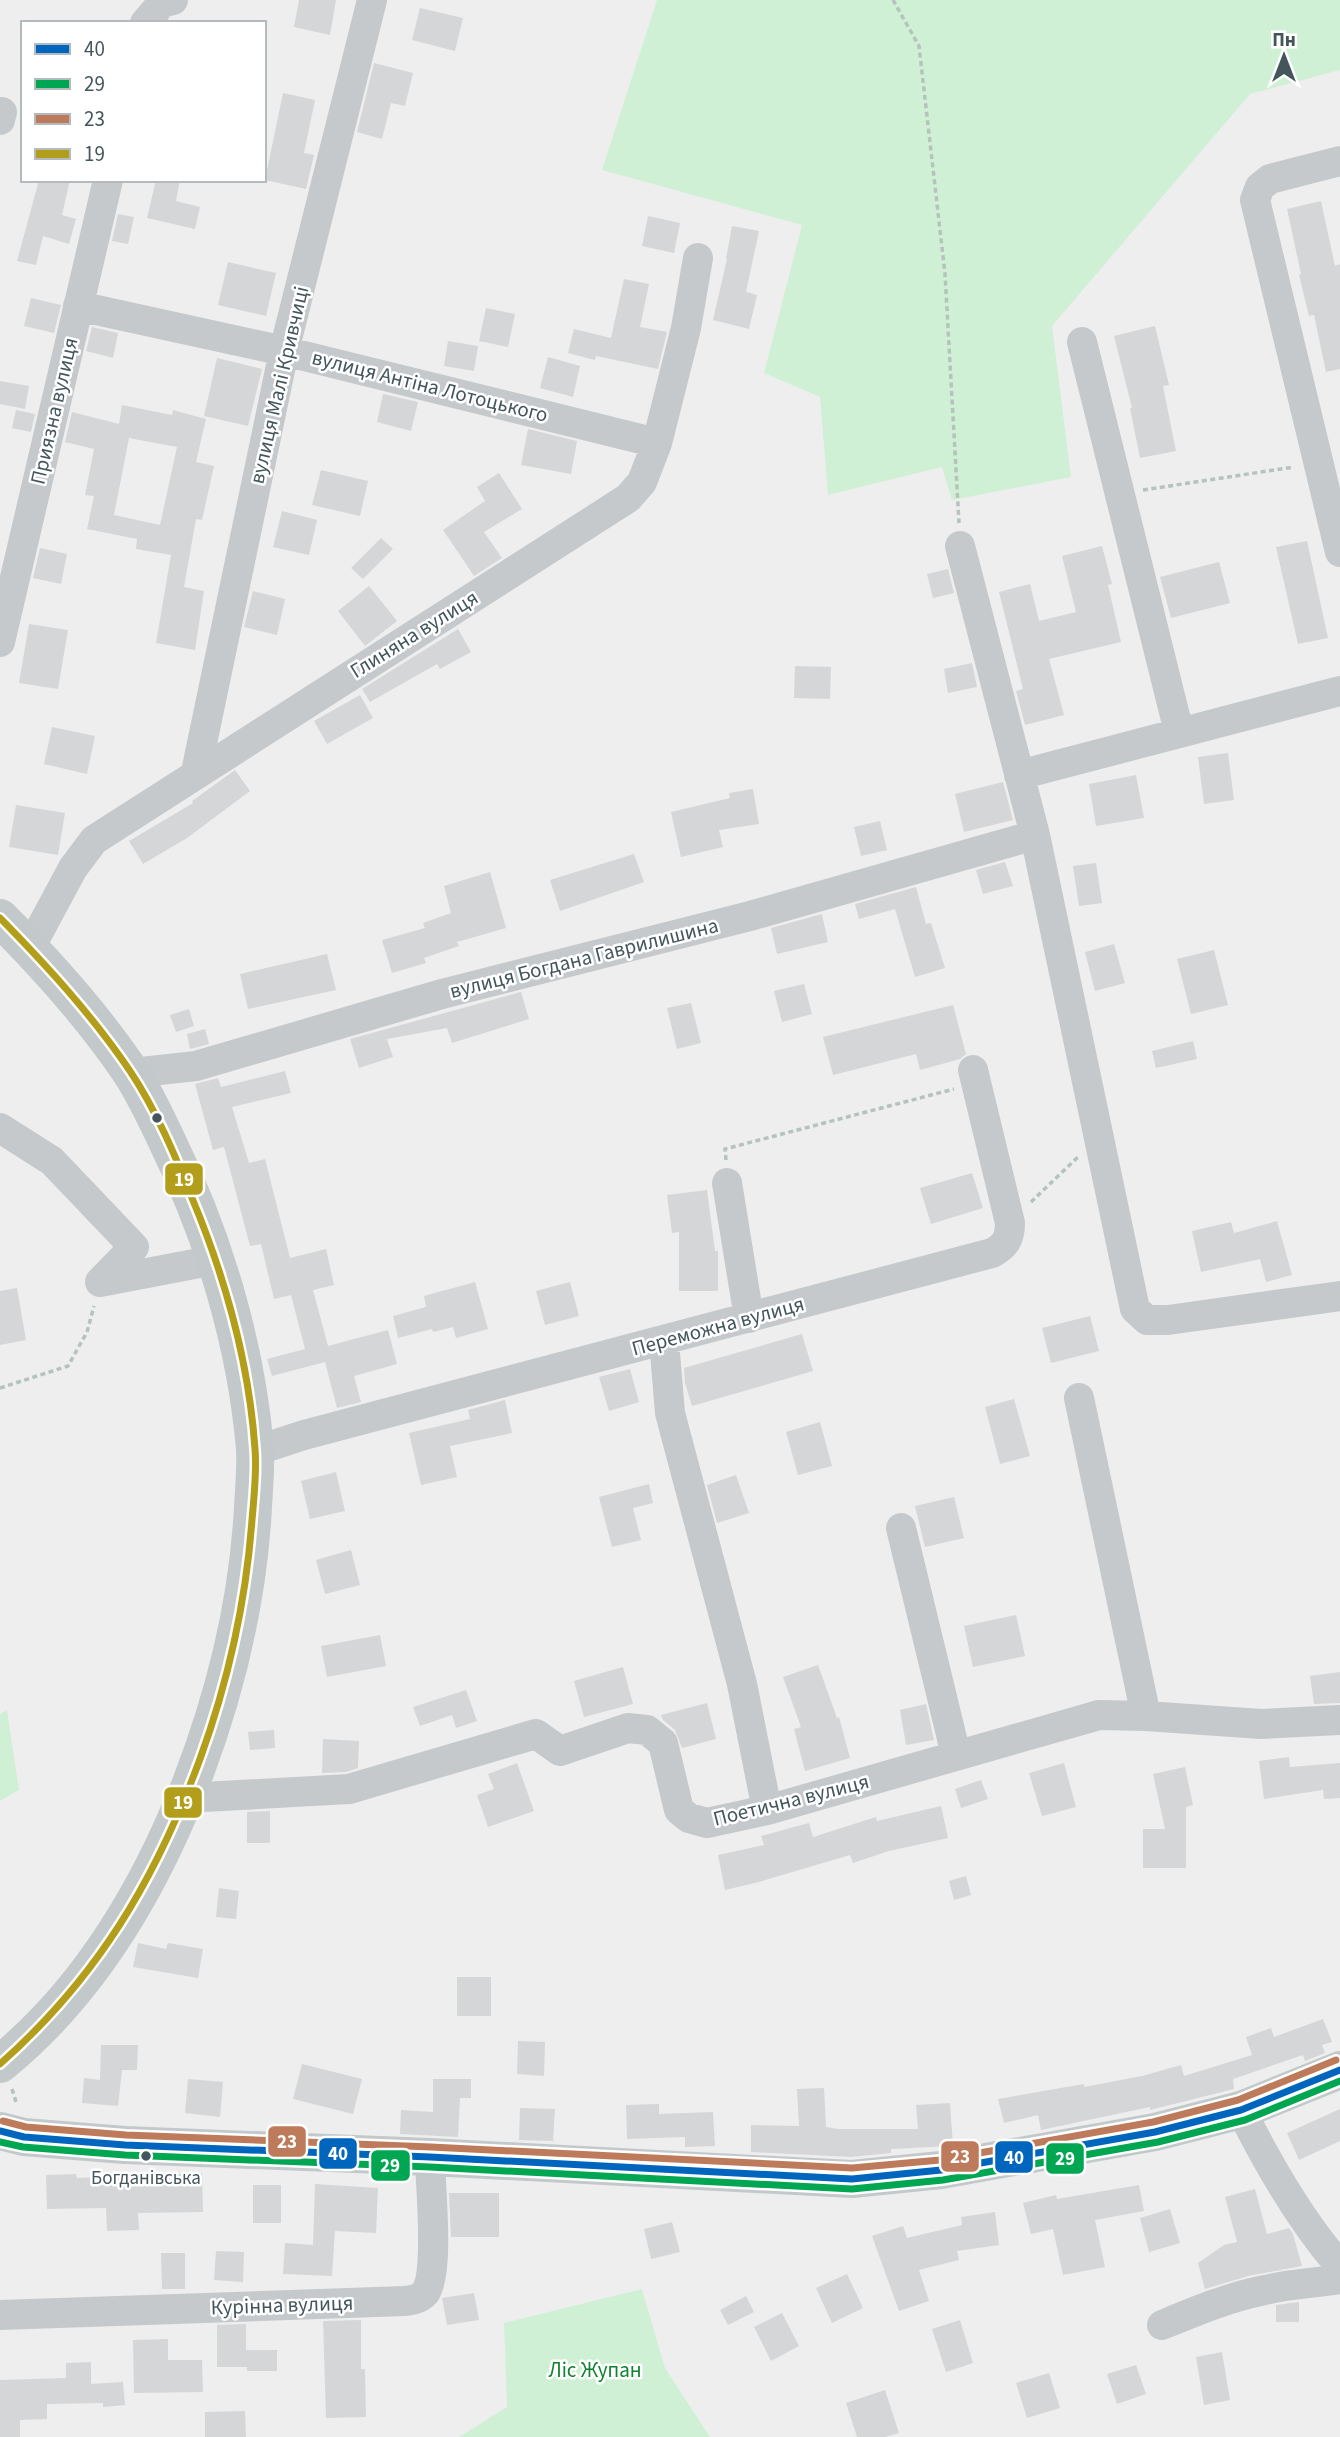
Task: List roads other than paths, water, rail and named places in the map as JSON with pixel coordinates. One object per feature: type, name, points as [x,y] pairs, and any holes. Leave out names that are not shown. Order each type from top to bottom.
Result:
[{"type":"main road","points":[[0,918],[93,1019],[132,1073],[185,1178],[215,1261],[240,1354],[255,1451],[252,1534],[241,1616],[210,1729],[185,1798],[156,1866],[87,1975],[54,2014],[0,2064]]},
{"type":"main road","points":[[0,2132],[24,2137],[125,2145],[430,2157],[852,2179],[942,2170],[1155,2132],[1241,2110],[1340,2070]]},
{"type":"street","points":[[147,21],[162,3],[173,0]]},
{"type":"street","name":"вулиця Малі Кривчиці","points":[[197,772],[285,351],[372,0]]},
{"type":"street","points":[[1340,161],[1270,179],[1260,187],[1255,200],[1340,552]]},
{"type":"street","name":"Приязна вулиця","points":[[0,642],[108,182]]},
{"type":"street","name":"Глиняна вулиця","points":[[30,948],[73,868],[94,840],[628,498],[642,482],[657,443],[687,328],[698,258]]},
{"type":"street","name":"вулиця Антіна Лотоцького","points":[[78,306],[285,351],[657,443]]},
{"type":"street","points":[[1082,342],[1179,732]]},
{"type":"street","points":[[960,546],[1035,835],[1135,1309],[1147,1320],[1168,1320],[1340,1296]]},
{"type":"street","points":[[1019,775],[1340,691]]},
{"type":"street","name":"вулиця Богдана Гаврилишина","points":[[132,1073],[196,1066],[442,994],[750,916],[1035,835]]},
{"type":"street","name":"Переможна вулиця","points":[[255,1451],[304,1435],[992,1253],[1003,1247],[1010,1236],[1010,1223],[974,1077]]},
{"type":"street","points":[[0,1128],[52,1161],[134,1247],[100,1282],[215,1261]]},
{"type":"street","points":[[727,1183],[749,1318]]},
{"type":"street","points":[[664,1341],[670,1413],[742,1684],[767,1810]]},
{"type":"street","points":[[1079,1398],[1146,1716]]},
{"type":"street","points":[[901,1528],[956,1755]]},
{"type":"street","name":"Поетична вулиця","points":[[185,1798],[349,1789],[536,1734],[560,1751],[628,1728],[647,1730],[663,1744],[679,1810],[689,1818],[707,1823],[767,1810],[1099,1715],[1261,1724],[1340,1720]]},
{"type":"street","points":[[1241,2110],[1262,2152],[1294,2203],[1340,2266]]},
{"type":"street","name":"Курінна вулиця","points":[[0,2315],[418,2299],[426,2292],[430,2274],[430,2157]]},
{"type":"street","points":[[1162,2326],[1214,2303],[1238,2296],[1340,2279]]},
{"type":"place","name":"Богданівська","points":[[146,2156]]},
{"type":"park label","name":"Ліс Жупан","points":[[595,2370]]}]
